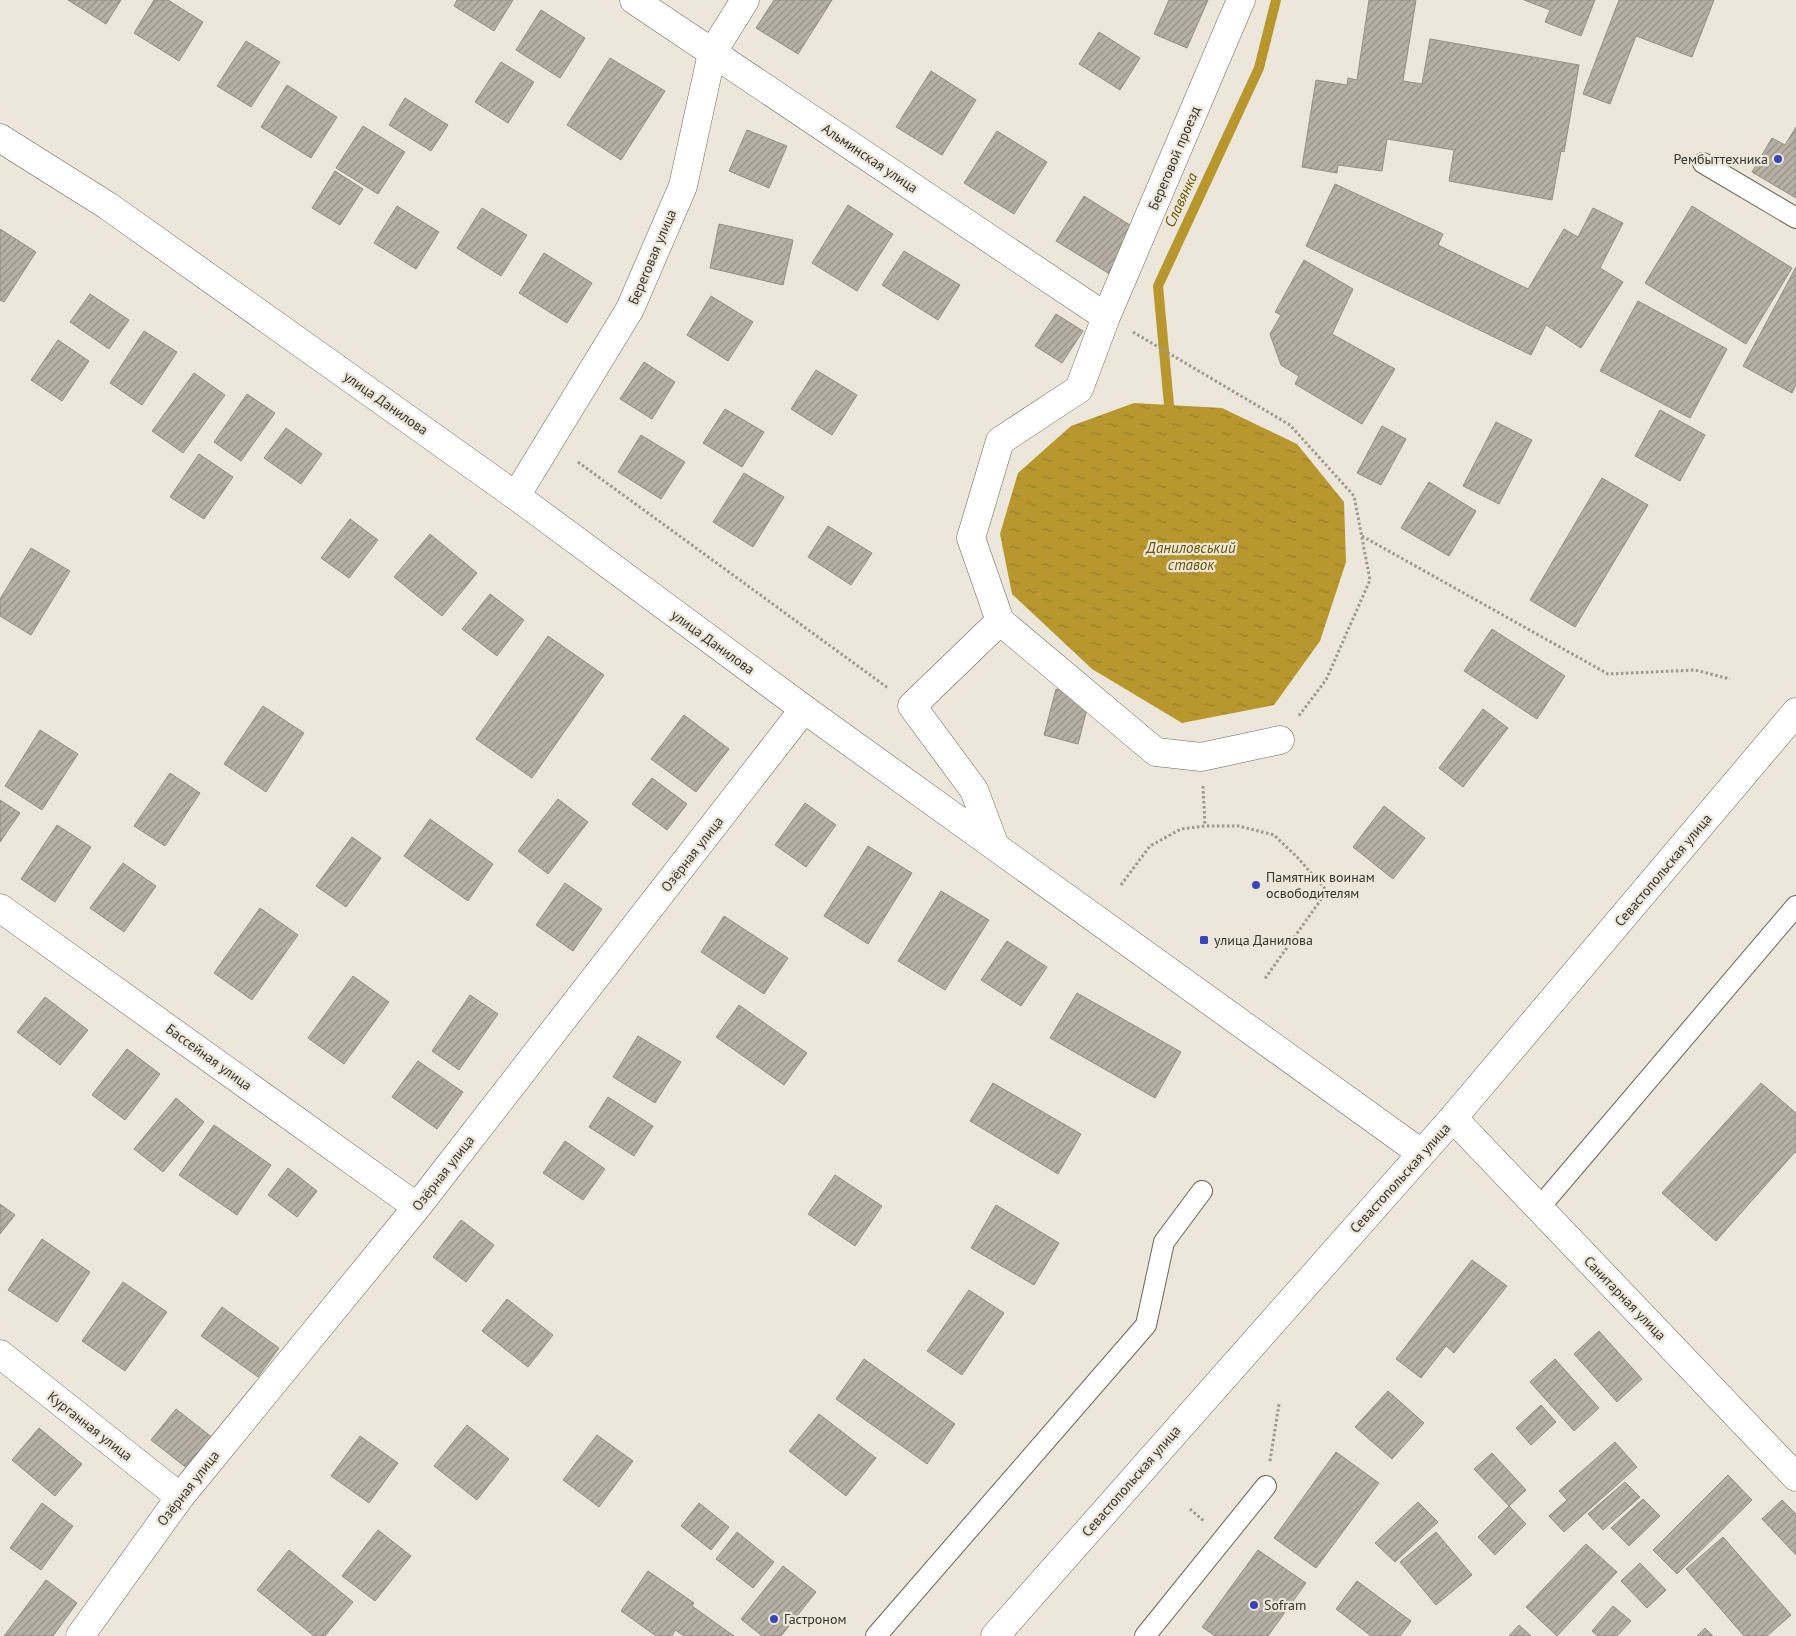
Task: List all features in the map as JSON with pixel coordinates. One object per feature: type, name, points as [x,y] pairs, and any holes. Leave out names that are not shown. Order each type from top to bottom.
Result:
[{"type":"street","name":"Альминская улица","points":[[634,0],[1106,317]]},
{"type":"street","name":"Береговая улица","points":[[516,496],[630,310],[683,186],[712,53],[745,0]]},
{"type":"street","name":"Береговой проезд","points":[[1000,621],[971,538],[1000,441],[1080,389],[1106,317],[1241,0]]},
{"type":"street","name":"улица Данилова","points":[[0,138],[108,206],[516,496],[804,709],[1421,1153]]},
{"type":"street","points":[[994,846],[974,790],[912,706],[1000,621],[1156,752],[1201,757],[1280,740]]},
{"type":"street","name":"Озёрная улица","points":[[80,1636],[180,1497],[417,1207],[804,709]]},
{"type":"street","name":"Севастопольская улица","points":[[995,1636],[1453,1118],[1796,712]]},
{"type":"street","name":"Бассейная улица","points":[[0,908],[417,1207]]},
{"type":"street","name":"Санитарная улица","points":[[1453,1118],[1796,1478]]},
{"type":"street","name":"Курганная улица","points":[[0,1354],[180,1497]]},
{"type":"lane","points":[[1703,163],[1796,218]]},
{"type":"lane","points":[[1539,1208],[1796,906]]},
{"type":"lane","points":[[876,1636],[1146,1325],[1164,1242],[1202,1190]]},
{"type":"lane","points":[[1145,1636],[1266,1486]]},
{"type":"path","points":[[1142,338],[1290,425],[1354,496],[1370,580],[1326,680],[1280,740]]},
{"type":"path","points":[[578,462],[912,706]]},
{"type":"path","points":[[1361,536],[1608,674],[1695,670],[1730,679]]},
{"type":"path","points":[[1201,757],[1205,826]]},
{"type":"path","points":[[1121,885],[1150,846],[1181,829],[1205,826],[1239,826],[1274,835],[1298,858],[1327,891],[1264,980]]},
{"type":"path","points":[[1266,1486],[1279,1404]]},
{"type":"water","name":"Даниловський ставок","points":[[1134,403],[1222,408],[1297,444],[1344,502],[1346,562],[1320,641],[1274,705],[1182,723],[1092,669],[1012,594],[1000,534],[1018,473],[1071,426]]},
{"type":"building","points":[[68,0],[121,0],[106,24]]},
{"type":"building","points":[[154,0],[168,0],[203,22],[179,61],[134,33]]},
{"type":"building","points":[[457,0],[513,0],[494,31],[454,6]]},
{"type":"building","points":[[774,0],[832,0],[798,54],[756,28]]},
{"type":"building","points":[[1169,0],[1208,0],[1187,48],[1154,34]]},
{"type":"building","points":[[1369,0],[1416,0],[1403,81],[1422,84],[1430,39],[1579,65],[1564,152],[1561,151],[1552,200],[1449,181],[1454,150],[1387,139],[1382,171],[1338,165],[1337,173],[1302,167],[1316,80],[1347,85],[1348,78],[1357,80]]},
{"type":"building","points":[[1524,0],[1595,0],[1581,36],[1545,22],[1550,10]]},
{"type":"building","points":[[1619,0],[1714,0],[1692,57],[1636,36],[1610,104],[1583,94]]},
{"type":"building","points":[[541,10],[585,38],[560,78],[516,50]]},
{"type":"building","points":[[1099,32],[1140,58],[1120,90],[1079,64]]},
{"type":"building","points":[[246,41],[280,62],[251,107],[217,86]]},
{"type":"building","points":[[610,58],[665,91],[621,160],[567,125]]},
{"type":"building","points":[[501,62],[534,82],[508,123],[475,102]]},
{"type":"building","points":[[931,71],[976,100],[942,155],[896,127]]},
{"type":"building","points":[[287,85],[337,117],[311,158],[261,127]]},
{"type":"building","points":[[405,98],[448,125],[431,151],[389,125]]},
{"type":"building","points":[[363,126],[405,152],[378,194],[336,168]]},
{"type":"building","name":"Рембыттехника","points":[[1796,127],[1796,198],[1752,172],[1772,138],[1785,145]]},
{"type":"building","points":[[747,130],[787,146],[769,188],[729,171]]},
{"type":"building","points":[[997,131],[1047,162],[1014,214],[964,183]]},
{"type":"building","points":[[335,171],[363,189],[340,225],[312,208]]},
{"type":"building","points":[[1335,184],[1443,234],[1438,245],[1528,289],[1564,229],[1578,237],[1593,208],[1623,223],[1600,268],[1623,282],[1581,348],[1546,325],[1531,355],[1306,246]]},
{"type":"building","points":[[1084,196],[1141,232],[1113,276],[1056,241]]},
{"type":"building","points":[[848,205],[893,234],[857,291],[812,263]]},
{"type":"building","points":[[397,206],[439,232],[416,269],[374,243]]},
{"type":"building","points":[[1692,206],[1792,268],[1746,344],[1645,283]]},
{"type":"building","points":[[482,208],[527,235],[501,276],[457,248]]},
{"type":"building","points":[[719,224],[793,240],[783,285],[710,268]]},
{"type":"building","points":[[0,229],[36,252],[4,302],[0,300]]},
{"type":"building","points":[[904,251],[960,285],[938,320],[882,285]]},
{"type":"building","points":[[544,253],[592,283],[567,323],[519,293]]},
{"type":"building","points":[[1304,260],[1353,289],[1332,334],[1395,369],[1362,424],[1295,384],[1299,376],[1281,365],[1270,334],[1281,315],[1275,312]]},
{"type":"building","points":[[1796,267],[1796,385],[1792,393],[1743,366]]},
{"type":"building","points":[[90,294],[129,320],[109,349],[70,322]]},
{"type":"building","points":[[711,296],[753,322],[728,361],[687,335]]},
{"type":"building","points":[[1638,301],[1727,349],[1690,418],[1600,371]]},
{"type":"building","points":[[1056,314],[1083,331],[1062,363],[1035,346]]},
{"type":"building","points":[[144,331],[177,352],[142,405],[110,383]]},
{"type":"building","points":[[58,340],[89,361],[62,401],[31,380]]},
{"type":"building","points":[[644,362],[675,382],[652,419],[620,399]]},
{"type":"building","points":[[816,370],[857,395],[832,435],[791,409]]},
{"type":"building","points":[[194,373],[225,395],[183,453],[152,431]]},
{"type":"building","points":[[247,394],[275,413],[241,461],[214,442]]},
{"type":"building","points":[[725,409],[764,432],[742,467],[703,443]]},
{"type":"building","points":[[1660,410],[1705,435],[1680,481],[1635,456]]},
{"type":"building","points":[[1496,422],[1532,440],[1499,504],[1463,486]]},
{"type":"building","points":[[1382,426],[1406,439],[1381,485],[1357,473]]},
{"type":"building","points":[[286,428],[322,454],[301,484],[264,458]]},
{"type":"building","points":[[641,435],[685,462],[661,499],[618,472]]},
{"type":"building","points":[[199,454],[233,477],[204,519],[170,497]]},
{"type":"building","points":[[744,473],[784,497],[753,547],[713,522]]},
{"type":"building","points":[[1602,478],[1648,505],[1575,627],[1530,600]]},
{"type":"building","points":[[1429,482],[1476,511],[1449,556],[1401,528]]},
{"type":"building","points":[[350,519],[378,540],[349,578],[321,558]]},
{"type":"building","points":[[828,526],[872,553],[851,585],[808,557]]},
{"type":"building","points":[[430,534],[477,573],[442,616],[394,577]]},
{"type":"building","points":[[31,548],[70,571],[31,635],[0,616],[0,599]]},
{"type":"building","points":[[490,594],[524,620],[497,656],[462,629]]},
{"type":"building","points":[[1492,629],[1565,676],[1537,719],[1464,671]]},
{"type":"building","points":[[548,636],[604,675],[532,778],[476,739]]},
{"type":"building","points":[[1056,689],[1090,697],[1078,744],[1044,735]]},
{"type":"building","points":[[263,706],[304,733],[266,792],[224,764]]},
{"type":"building","points":[[1483,709],[1508,728],[1463,787],[1439,768]]},
{"type":"building","points":[[684,715],[729,749],[696,792],[651,759]]},
{"type":"building","points":[[40,730],[78,754],[42,810],[5,786]]},
{"type":"building","points":[[170,773],[200,793],[165,846],[134,826]]},
{"type":"building","points":[[652,778],[687,804],[667,830],[632,804]]},
{"type":"building","points":[[558,799],[588,822],[548,874],[518,851]]},
{"type":"building","points":[[0,800],[20,813],[0,842]]},
{"type":"building","points":[[805,803],[836,825],[806,867],[775,845]]},
{"type":"building","points":[[1384,806],[1425,838],[1393,879],[1353,847]]},
{"type":"building","points":[[430,819],[493,864],[468,901],[404,856]]},
{"type":"building","points":[[57,825],[91,847],[55,902],[21,879]]},
{"type":"building","points":[[352,837],[381,858],[346,907],[316,886]]},
{"type":"building","points":[[868,846],[912,873],[868,944],[824,916]]},
{"type":"building","points":[[123,863],[156,886],[124,932],[90,908]]},
{"type":"building","points":[[565,883],[602,909],[573,951],[536,925]]},
{"type":"building","points":[[941,891],[989,920],[945,990],[898,961]]},
{"type":"building","points":[[260,908],[298,935],[252,1000],[214,973]]},
{"type":"building","points":[[724,916],[788,958],[764,994],[701,952]]},
{"type":"building","points":[[1007,941],[1047,967],[1021,1006],[981,980]]},
{"type":"building","points":[[353,976],[389,1002],[344,1064],[308,1038]]},
{"type":"building","points":[[1077,993],[1181,1052],[1155,1098],[1050,1038]]},
{"type":"building","points":[[470,995],[498,1014],[459,1070],[432,1051]]},
{"type":"building","points":[[45,997],[88,1030],[60,1065],[17,1032]]},
{"type":"building","points":[[739,1005],[807,1053],[784,1085],[716,1037]]},
{"type":"building","points":[[638,1036],[681,1062],[655,1103],[613,1077]]},
{"type":"building","points":[[127,1049],[160,1074],[125,1120],[92,1095]]},
{"type":"building","points":[[418,1061],[463,1092],[437,1129],[392,1097]]},
{"type":"building","points":[[993,1083],[1081,1134],[1058,1174],[970,1121]]},
{"type":"building","points":[[1761,1083],[1796,1113],[1796,1153],[1716,1241],[1662,1193]]},
{"type":"building","points":[[608,1097],[653,1126],[634,1156],[589,1127]]},
{"type":"building","points":[[176,1098],[204,1122],[163,1172],[134,1149]]},
{"type":"building","points":[[214,1125],[271,1165],[237,1215],[179,1175]]},
{"type":"building","points":[[565,1141],[605,1169],[583,1200],[543,1173]]},
{"type":"building","points":[[288,1168],[317,1191],[297,1217],[268,1195]]},
{"type":"building","points":[[835,1175],[882,1206],[855,1246],[808,1214]]},
{"type":"building","points":[[0,1204],[15,1215],[0,1234]]},
{"type":"building","points":[[996,1205],[1059,1243],[1034,1285],[971,1248]]},
{"type":"building","points":[[461,1220],[494,1245],[466,1282],[433,1257]]},
{"type":"building","points":[[42,1239],[90,1272],[57,1322],[8,1290]]},
{"type":"building","points":[[1472,1260],[1507,1286],[1454,1353],[1446,1346],[1421,1378],[1396,1359]]},
{"type":"building","points":[[123,1282],[167,1312],[125,1371],[82,1341]]},
{"type":"building","points":[[969,1290],[1004,1313],[962,1375],[927,1351]]},
{"type":"building","points":[[507,1299],[553,1335],[528,1367],[482,1331]]},
{"type":"building","points":[[222,1307],[279,1348],[258,1377],[201,1336]]},
{"type":"building","points":[[1599,1331],[1642,1379],[1617,1402],[1574,1354]]},
{"type":"building","points":[[864,1359],[955,1424],[927,1464],[836,1399]]},
{"type":"building","points":[[1555,1359],[1599,1408],[1574,1431],[1530,1382]]},
{"type":"building","points":[[1388,1391],[1424,1423],[1392,1459],[1355,1427]]},
{"type":"building","points":[[1541,1405],[1556,1422],[1531,1445],[1516,1428]]},
{"type":"building","points":[[176,1409],[213,1438],[188,1469],[151,1440]]},
{"type":"building","points":[[819,1414],[876,1458],[846,1496],[789,1451]]},
{"type":"building","points":[[467,1425],[509,1459],[477,1500],[434,1466]]},
{"type":"building","points":[[39,1428],[82,1464],[55,1496],[12,1460]]},
{"type":"building","points":[[597,1435],[633,1461],[599,1507],[563,1480]]},
{"type":"building","points":[[360,1436],[398,1463],[369,1503],[331,1476]]},
{"type":"building","points":[[1615,1442],[1637,1467],[1564,1532],[1549,1516],[1567,1500],[1559,1491]]},
{"type":"building","points":[[1336,1452],[1379,1483],[1316,1568],[1274,1538]]},
{"type":"building","points":[[1492,1453],[1526,1490],[1509,1506],[1474,1469]]},
{"type":"building","points":[[1728,1475],[1752,1500],[1677,1574],[1653,1550]]},
{"type":"building","points":[[1625,1482],[1640,1497],[1603,1530],[1588,1514]]},
{"type":"building","points":[[1643,1499],[1660,1516],[1629,1546],[1611,1528]]},
{"type":"building","points":[[1782,1500],[1796,1514],[1796,1555],[1762,1519]]},
{"type":"building","points":[[1418,1502],[1438,1522],[1395,1562],[1375,1543]]},
{"type":"building","points":[[42,1503],[73,1526],[41,1570],[10,1548]]},
{"type":"building","points":[[699,1503],[729,1527],[711,1550],[681,1526]]},
{"type":"building","points":[[1509,1506],[1526,1524],[1495,1555],[1478,1537]]},
{"type":"building","points":[[378,1530],[411,1556],[375,1601],[342,1576]]},
{"type":"building","points":[[737,1532],[774,1562],[753,1588],[716,1559]]},
{"type":"building","points":[[1436,1532],[1472,1575],[1436,1605],[1400,1562]]},
{"type":"building","points":[[1723,1537],[1791,1615],[1767,1636],[1744,1636],[1686,1569]]},
{"type":"building","points":[[1586,1544],[1617,1572],[1557,1636],[1526,1607]]},
{"type":"building","points":[[289,1550],[353,1602],[325,1636],[314,1636],[257,1590]]},
{"type":"building","name":"Sofram","points":[[1258,1550],[1306,1583],[1268,1636],[1215,1636],[1202,1627]]},
{"type":"building","points":[[1640,1563],[1666,1590],[1647,1608],[1621,1581]]},
{"type":"building","points":[[783,1566],[816,1592],[781,1636],[762,1636],[741,1619]]},
{"type":"building","points":[[648,1571],[694,1603],[692,1606],[734,1636],[684,1636],[675,1630],[672,1636],[656,1636],[621,1611]]},
{"type":"building","points":[[46,1580],[77,1603],[53,1636],[4,1636]]},
{"type":"building","points":[[1357,1581],[1411,1621],[1400,1636],[1371,1636],[1336,1609]]},
{"type":"building","points":[[1613,1606],[1631,1621],[1617,1636],[1598,1636],[1592,1631]]},
{"type":"building","points":[[1519,1625],[1531,1636],[1509,1636]]},
{"type":"building","points":[[1705,1628],[1713,1636],[1697,1636]]},
{"type":"waterway","name":"Славянка","points":[[1170,416],[1158,286],[1259,68],[1276,0]]},
{"type":"place","name":"Рембыттехника","points":[[1778,159]]},
{"type":"place","name":"Памятник воинам освободителям","points":[[1256,885]]},
{"type":"place","name":"улица Данилова","points":[[1204,940]]},
{"type":"place","name":"Sofram","points":[[1254,1605]]},
{"type":"place","name":"Гастроном","points":[[774,1619]]}]
